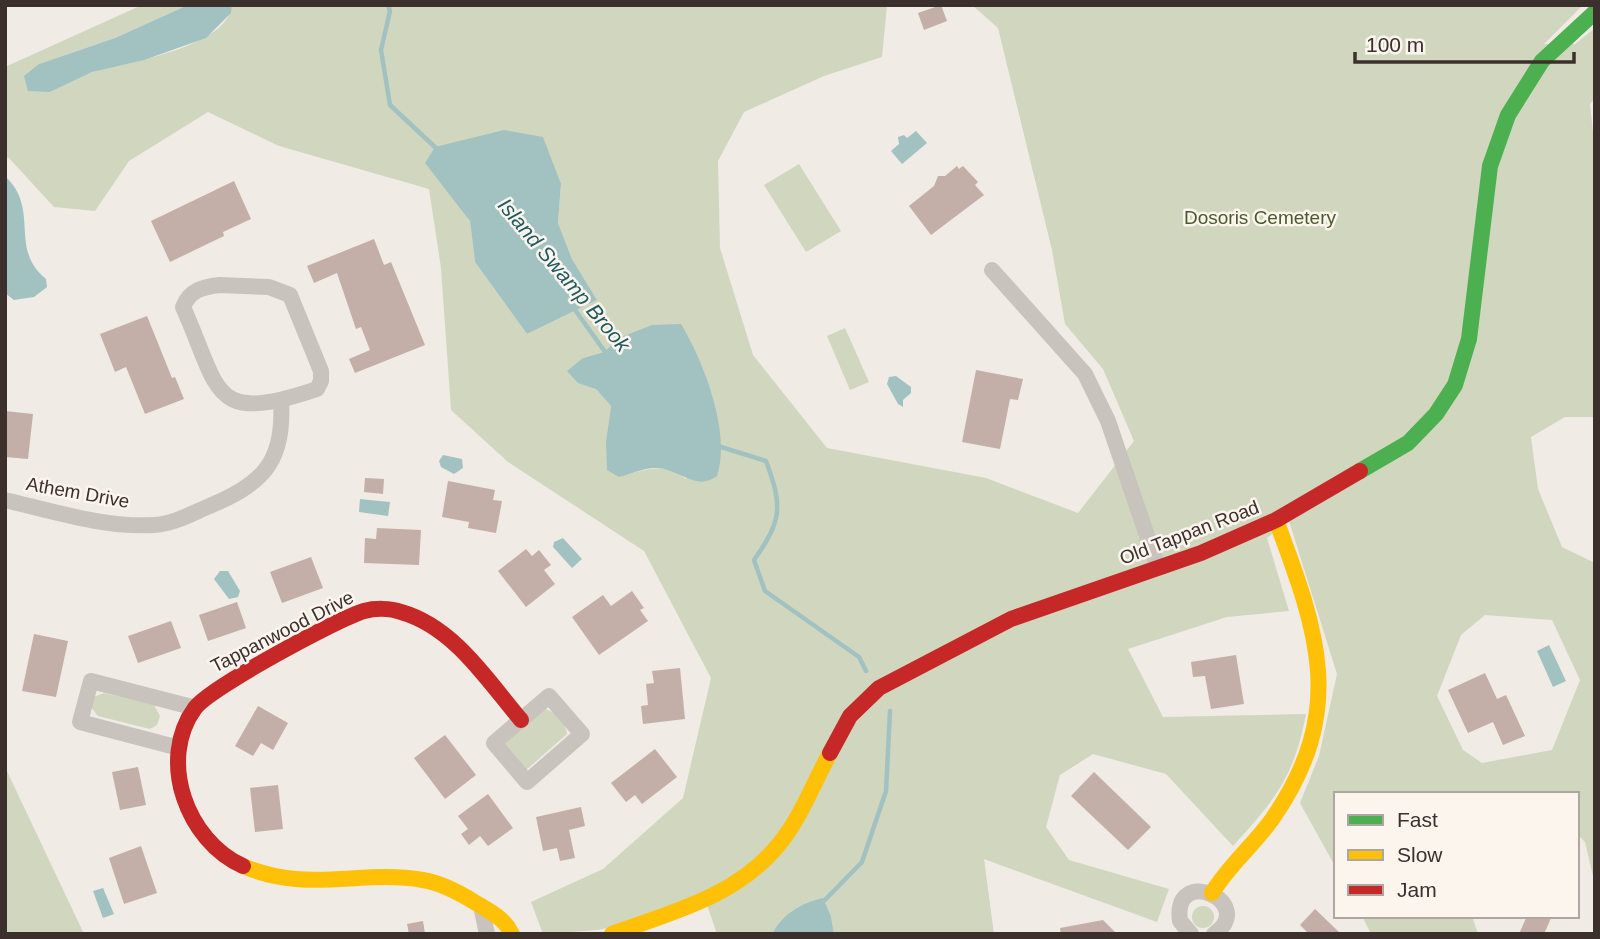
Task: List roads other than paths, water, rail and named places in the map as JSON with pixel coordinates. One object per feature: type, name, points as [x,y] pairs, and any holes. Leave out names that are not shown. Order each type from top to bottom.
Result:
[{"type":"street","name":"Old Tappan Road","points":[[612,934],[711,899],[759,867],[782,841],[850,716],[879,688],[1011,620],[1158,568],[1276,520],[1408,443],[1436,414],[1455,385],[1469,339],[1490,166],[1507,115],[1542,61],[1595,12]]},
{"type":"street","points":[[992,270],[1086,374],[1108,421],[1158,568]]},
{"type":"street","points":[[219,285],[269,287],[290,295],[321,371],[321,381],[317,390],[281,401],[241,405],[226,399],[213,379],[183,307],[187,296],[196,290],[219,285]]},
{"type":"street","name":"Athem Drive","points":[[5,500],[117,523],[155,525],[173,521],[233,496],[258,480],[272,463],[278,443],[282,425],[281,401]]},
{"type":"street","points":[[1212,893],[1228,867],[1271,821],[1292,790],[1311,749],[1320,707],[1322,677],[1317,637],[1276,520]]},
{"type":"street","name":"Tappanwood Drive","points":[[192,707],[228,680],[348,617],[373,609],[419,616],[439,629],[521,720]]},
{"type":"street","points":[[179,748],[80,722],[91,681],[192,707],[179,748],[181,789],[189,814],[206,841],[234,863],[264,876],[296,881],[422,879],[455,889],[505,919],[512,934]]},
{"type":"street","points":[[549,696],[582,734],[527,782],[494,743],[521,720],[549,696]]},
{"type":"street","points":[[1191,934],[1181,921],[1181,906],[1197,891],[1212,893],[1223,903],[1223,925],[1214,934]]},
{"type":"street","points":[[481,906],[486,934]]},
{"type":"water","points":[[188,5],[232,5],[231,13],[206,38],[144,60],[92,72],[50,92],[28,91],[24,76],[39,64],[115,38]]},
{"type":"water","points":[[504,130],[543,137],[561,184],[558,223],[572,259],[597,300],[527,334],[475,262],[470,221],[425,163],[435,147]]},
{"type":"water","points":[[916,131],[927,143],[902,164],[891,151],[899,144],[898,137],[904,135],[907,138]]},
{"type":"water","points":[[5,176],[16,189],[21,202],[29,255],[46,279],[47,287],[34,297],[14,300],[5,293]]},
{"type":"water","points":[[681,324],[706,377],[718,419],[721,459],[717,476],[702,482],[665,469],[652,468],[619,477],[607,470],[606,441],[611,406],[596,389],[578,383],[567,371],[583,358],[604,352],[619,338],[652,325]]},
{"type":"water","points":[[896,376],[911,387],[911,393],[903,400],[903,407],[898,404],[887,384],[889,377]]},
{"type":"water","points":[[443,455],[462,459],[463,468],[454,474],[441,467],[439,461]]},
{"type":"water","points":[[360,499],[390,502],[388,516],[359,512]]},
{"type":"water","points":[[563,538],[582,559],[572,568],[553,547],[554,542]]},
{"type":"water","points":[[220,571],[228,571],[240,591],[238,597],[229,599],[214,579]]},
{"type":"water","points":[[1549,645],[1566,681],[1553,687],[1537,651]]},
{"type":"water","points":[[103,888],[114,914],[103,918],[93,891]]},
{"type":"water","points":[[823,898],[831,916],[834,934],[772,934],[793,910]]},
{"type":"waterway","name":"Island Swamp Brook","points":[[388,5],[390,11],[381,50],[390,105],[437,149]]},
{"type":"waterway","name":"Island Swamp Brook","points":[[573,307],[608,356]]},
{"type":"waterway","name":"Island Swamp Brook","points":[[718,446],[766,461],[772,477],[777,502],[775,523],[754,560],[765,591],[859,657],[866,671]]},
{"type":"waterway","name":"Island Swamp Brook","points":[[822,903],[862,862],[886,791],[890,711]]},
{"type":"park label","name":"Dosoris Cemetery","points":[[1260,217]]}]
